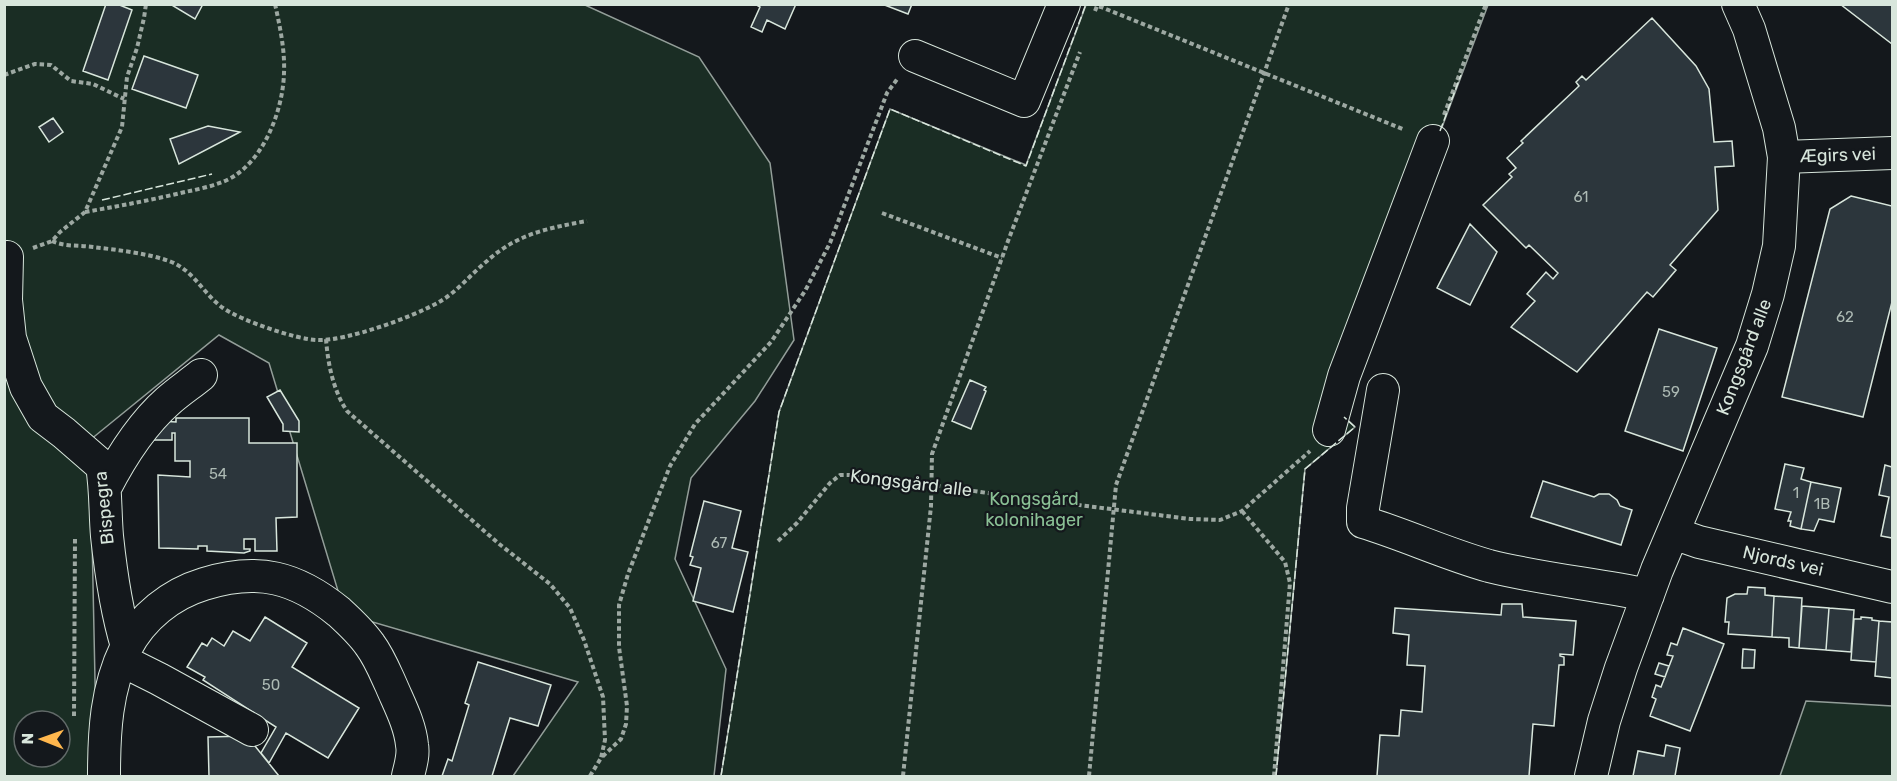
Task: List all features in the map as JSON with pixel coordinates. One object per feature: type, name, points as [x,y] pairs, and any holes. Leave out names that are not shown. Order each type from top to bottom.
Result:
[{"type":"street","points":[[915,56],[1024,100],[1064,4]]},
{"type":"street","name":"Kongsgård alle","points":[[1591,777],[1621,668],[1673,533],[1752,346],[1768,294],[1779,246],[1784,157],[1779,128],[1749,29],[1738,4]]},
{"type":"street","points":[[1329,430],[1344,376],[1433,141]]},
{"type":"street","name":"Ægirs vei","points":[[1784,157],[1893,153]]},
{"type":"street","name":"Bispegra","points":[[7,257],[6,300],[10,338],[26,387],[43,417],[102,465],[111,576],[124,653]]},
{"type":"street","points":[[105,488],[154,415],[201,375]]},
{"type":"street","points":[[1383,390],[1363,508],[1363,522],[1461,558],[1492,566],[1548,579],[1648,595]]},
{"type":"street","name":"Njords vei","points":[[1673,533],[1699,542],[1893,587]]},
{"type":"street","points":[[104,777],[105,721],[112,681],[124,653],[152,613],[185,590],[221,578],[257,575],[290,581],[319,596],[353,625],[371,646],[400,707],[410,762]]},
{"type":"street","points":[[124,653],[168,684],[252,730]]},
{"type":"path","points":[[7,257],[52,241],[85,212],[122,127],[126,77],[137,48],[146,4]]},
{"type":"path","points":[[85,212],[210,186],[230,179],[256,156],[266,138],[282,90],[284,72],[282,46],[275,4]]},
{"type":"path","points":[[1089,777],[1106,600],[1112,509],[1116,486],[1289,4]]},
{"type":"path","points":[[1093,17],[1097,6],[1101,6],[1433,141],[1486,4]]},
{"type":"path","points":[[903,777],[931,506],[932,454],[1002,258],[1080,51]]},
{"type":"path","points":[[600,758],[621,739],[627,724],[627,706],[619,647],[620,605],[628,574],[670,466],[695,424],[771,342],[805,291],[830,243],[887,93],[915,56]]},
{"type":"path","points":[[4,75],[35,64],[51,65],[71,81],[93,84],[124,100]]},
{"type":"path","points":[[882,213],[1002,258]]},
{"type":"path","points":[[52,241],[58,244],[92,247],[169,261],[190,273],[221,307],[235,316],[304,338],[318,340],[335,339],[379,327],[418,312],[450,295],[489,259],[514,241],[549,228],[587,221]]},
{"type":"path","points":[[326,339],[327,354],[337,397],[347,411],[498,543],[550,584],[570,608],[584,640],[603,697],[606,717],[605,740],[600,758],[590,777]]},
{"type":"path","name":"Kongsgård alle","points":[[778,541],[830,483],[840,475],[864,475],[1015,497],[1190,519],[1220,520],[1242,511],[1320,442],[1329,430]]},
{"type":"path","points":[[1242,511],[1285,562],[1290,583],[1274,777]]},
{"type":"path","points":[[74,527],[74,720]]},
{"type":"green space","points":[[5,5],[585,5],[699,57],[770,163],[794,340],[755,401],[691,478],[675,559],[726,669],[714,776],[513,776],[578,682],[345,614],[269,363],[219,335],[90,440],[97,776],[5,776]]},
{"type":"green space","name":"Kongsgård kolonihager","points":[[1086,5],[1488,5],[1336,409],[1355,427],[1305,469],[1276,776],[721,776],[779,412],[890,109],[1026,165]]},
{"type":"green space","points":[[1806,701],[1892,706],[1892,776],[1780,776]]},
{"type":"building","points":[[106,4],[117,4],[132,10],[108,80],[83,71]]},
{"type":"building","points":[[170,4],[203,4],[195,19]]},
{"type":"building","points":[[755,4],[796,4],[785,29],[767,20],[762,32],[751,27],[760,7]]},
{"type":"building","points":[[882,4],[912,4],[908,14]]},
{"type":"building","points":[[1840,4],[1892,4],[1892,44]]},
{"type":"building","points":[[1652,18],[1696,66],[1709,89],[1714,142],[1732,141],[1734,166],[1715,167],[1718,210],[1670,265],[1676,270],[1653,297],[1647,292],[1577,372],[1511,327],[1535,301],[1527,294],[1546,272],[1553,279],[1558,273],[1529,245],[1526,248],[1483,205],[1512,177],[1509,174],[1516,168],[1507,158],[1523,143],[1521,141],[1579,86],[1576,82],[1582,76],[1586,80]]},
{"type":"building","points":[[144,56],[198,75],[186,108],[132,89]]},
{"type":"building","points":[[53,118],[63,132],[49,142],[39,127]]},
{"type":"building","points":[[208,126],[240,132],[179,164],[170,139]]},
{"type":"building","points":[[1851,196],[1892,206],[1892,302],[1863,417],[1782,397],[1830,209]]},
{"type":"building","points":[[1470,224],[1497,252],[1470,305],[1437,288]]},
{"type":"building","points":[[1659,329],[1717,348],[1683,451],[1625,431]]},
{"type":"building","points":[[970,380],[986,387],[971,429],[952,421]]},
{"type":"building","points":[[280,390],[299,421],[299,432],[283,431],[283,424],[267,397]]},
{"type":"building","points":[[176,418],[249,418],[249,443],[297,443],[297,517],[276,518],[277,551],[255,551],[255,539],[244,539],[244,549],[250,549],[250,551],[244,553],[207,551],[207,546],[198,546],[198,549],[159,548],[158,475],[190,477],[190,461],[175,461],[175,433],[172,433],[172,440],[150,440],[159,421],[176,422]]},
{"type":"building","points":[[1785,464],[1804,468],[1801,479],[1811,482],[1801,529],[1790,526],[1791,521],[1788,521],[1791,512],[1775,509]]},
{"type":"building","points":[[1885,465],[1892,467],[1892,538],[1881,536],[1889,497],[1879,495]]},
{"type":"building","points":[[1543,481],[1594,497],[1599,494],[1609,494],[1617,500],[1620,506],[1632,510],[1621,545],[1531,517]]},
{"type":"building","points":[[1811,482],[1841,488],[1834,522],[1819,519],[1814,531],[1801,529]]},
{"type":"building","points":[[704,501],[741,511],[732,548],[748,552],[733,612],[693,601],[701,568],[690,565],[693,557],[690,556]]},
{"type":"building","points":[[1748,587],[1765,588],[1765,595],[1774,596],[1772,637],[1728,634],[1729,622],[1725,622],[1727,598],[1735,594],[1747,594]]},
{"type":"building","points":[[1774,596],[1802,598],[1799,648],[1789,647],[1789,638],[1772,637]]},
{"type":"building","points":[[1502,604],[1522,604],[1523,617],[1576,621],[1573,655],[1560,654],[1564,657],[1564,665],[1559,665],[1554,726],[1533,724],[1529,776],[1377,776],[1380,735],[1399,736],[1401,710],[1422,712],[1425,666],[1407,665],[1409,635],[1393,633],[1395,608],[1501,615]]},
{"type":"building","points":[[1802,606],[1829,608],[1826,650],[1799,648]]},
{"type":"building","points":[[1829,608],[1854,610],[1851,652],[1826,650]]},
{"type":"building","points":[[265,617],[307,643],[292,667],[359,708],[328,758],[286,733],[269,763],[261,753],[276,727],[203,680],[205,677],[187,667],[202,643],[207,646],[212,638],[224,646],[233,631],[250,641]]},
{"type":"building","points":[[1861,617],[1879,621],[1876,662],[1851,660],[1854,619],[1861,619]]},
{"type":"building","points":[[1879,621],[1892,622],[1892,678],[1875,676]]},
{"type":"building","points":[[1683,628],[1724,644],[1690,731],[1650,716],[1656,699],[1652,697],[1656,685],[1661,687],[1673,656],[1667,655],[1671,643],[1677,645]]},
{"type":"building","points":[[1743,649],[1755,650],[1754,668],[1742,668]]},
{"type":"building","points":[[478,662],[551,685],[538,726],[510,718],[492,776],[442,776],[448,759],[452,761],[469,705],[465,703]]},
{"type":"building","points":[[1659,663],[1669,666],[1665,677],[1655,674]]},
{"type":"building","points":[[247,736],[279,776],[209,776],[208,737]]},
{"type":"building","points":[[1666,745],[1680,748],[1675,776],[1633,776],[1638,751],[1664,756]]},
{"type":"fence","points":[[721,776],[779,412],[890,109],[1026,166],[1086,4]]},
{"type":"fence","points":[[1440,131],[1461,75]]},
{"type":"fence","points":[[102,200],[212,174]]},
{"type":"fence","points":[[1276,776],[1305,469],[1355,427],[1344,417]]}]
